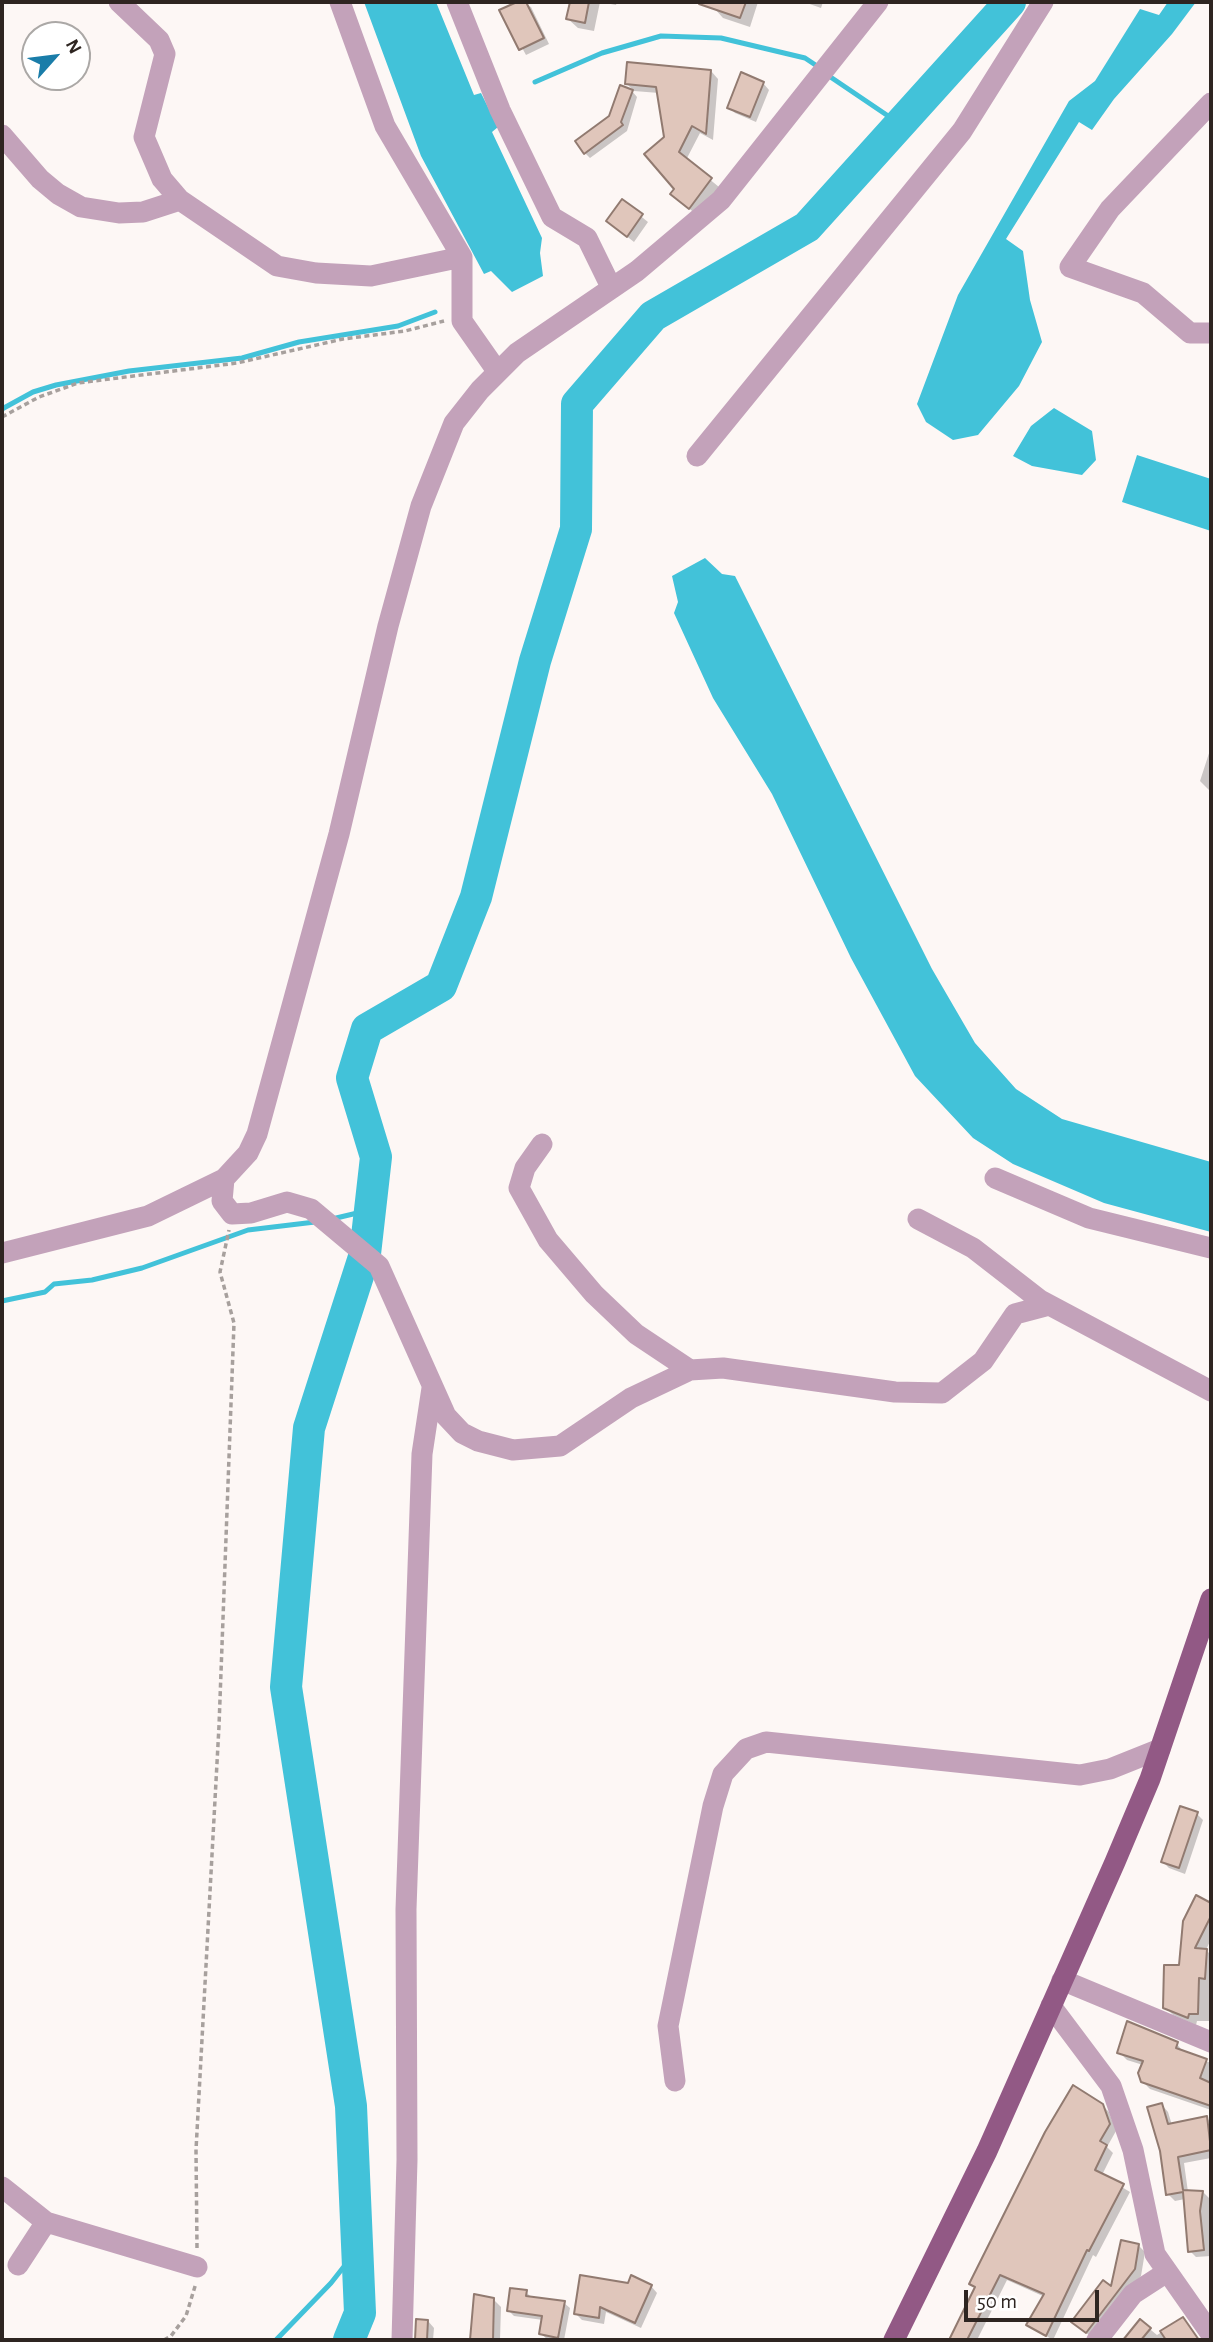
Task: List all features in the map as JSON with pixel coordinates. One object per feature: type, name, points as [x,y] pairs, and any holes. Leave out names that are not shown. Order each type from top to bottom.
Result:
[{"type":"main road","points":[[894,2340],[986,2151],[1150,1779],[1211,1599]]},
{"type":"street","points":[[119,2],[159,40],[165,54],[144,137],[162,179],[180,200],[277,267],[316,273],[371,276],[462,257]]},
{"type":"street","points":[[340,2],[385,126],[462,257],[463,320],[497,371]]},
{"type":"street","points":[[457,2],[500,110],[552,217],[587,238],[611,287]]},
{"type":"street","points":[[2,1253],[148,1216],[224,1179],[248,1153],[257,1134],[339,834],[388,626],[421,506],[454,423],[497,371],[658,255],[721,200],[878,2]]},
{"type":"street","points":[[697,456],[962,131],[1043,2]]},
{"type":"street","points":[[1211,103],[1110,209],[1070,267],[1143,293],[1191,333],[1211,333]]},
{"type":"street","points":[[2,135],[40,178],[58,194],[81,206],[119,213],[143,212],[180,200]]},
{"type":"street","points":[[542,1144],[525,1168],[519,1188],[548,1240],[594,1294],[636,1334],[690,1370]]},
{"type":"street","points":[[995,1178],[1089,1218],[1211,1248]]},
{"type":"street","points":[[224,1179],[222,1202],[232,1214],[251,1213],[287,1202],[311,1209],[379,1266],[446,1416],[462,1433],[478,1441],[513,1450],[545,1450],[560,1446],[631,1398],[690,1370],[723,1368],[895,1392],[942,1393],[983,1361],[1015,1314],[1049,1305]]},
{"type":"street","points":[[918,1219],[973,1248],[1049,1305],[1211,1391]]},
{"type":"street","points":[[402,2340],[407,2160],[404,2066],[407,1895],[422,1454],[432,1388]]},
{"type":"street","points":[[675,2081],[668,2026],[711,1819],[723,1774],[746,1749],[766,1742],[1080,1775],[1110,1769],[1160,1749]]},
{"type":"street","points":[[1062,1980],[1211,2042]]},
{"type":"street","points":[[1051,2006],[1111,2086],[1133,2150],[1149,2233],[1156,2255],[1211,2334]]},
{"type":"street","points":[[2,2187],[46,2222],[197,2267]]},
{"type":"street","points":[[18,2265],[46,2222]]},
{"type":"street","points":[[1097,2340],[1133,2294],[1167,2272]]},
{"type":"path","points":[[2,417],[39,397],[78,383],[237,363],[343,339],[405,331],[436,322],[463,320]]},
{"type":"path","points":[[164,2340],[171,2336],[186,2316],[195,2288],[197,2267],[197,2136],[219,1726],[234,1323],[220,1272],[229,1228]]},
{"type":"water","points":[[364,2],[436,2],[474,95],[481,93],[498,127],[492,132],[542,238],[540,253],[543,276],[512,292],[491,271],[484,274],[421,156]]},
{"type":"water","points":[[1168,2],[1196,2],[1172,34],[1114,99],[1092,130],[1079,122],[1006,239],[1023,251],[1030,300],[1042,342],[1019,386],[978,435],[953,440],[926,422],[917,404],[958,295],[1069,101],[1095,81],[1140,9],[1159,15]]},
{"type":"water","points":[[1054,408],[1092,431],[1096,460],[1082,475],[1032,466],[1013,456],[1031,426]]},
{"type":"water","points":[[1137,455],[1211,479],[1211,531],[1122,502]]},
{"type":"water","points":[[705,558],[722,574],[735,576],[932,969],[975,1043],[1016,1089],[1062,1119],[1211,1162],[1211,1232],[1104,1203],[1013,1164],[973,1138],[915,1076],[851,958],[772,794],[713,698],[674,613],[678,602],[672,576]]},
{"type":"building","points":[[517,2],[526,2],[544,38],[519,50],[499,10]]},
{"type":"building","points":[[570,2],[589,2],[585,23],[566,19]]},
{"type":"building","points":[[699,2],[746,2],[740,18]]},
{"type":"building","points":[[627,62],[711,70],[706,134],[692,126],[679,152],[712,178],[689,209],[670,194],[674,189],[644,154],[664,137],[656,87],[625,84]]},
{"type":"building","points":[[741,72],[764,82],[750,117],[727,108]]},
{"type":"building","points":[[620,85],[633,90],[621,122],[623,125],[584,154],[575,141],[609,116]]},
{"type":"building","points":[[622,199],[643,214],[627,237],[606,221]]},
{"type":"building","points":[[1180,1806],[1198,1812],[1179,1868],[1161,1862]]},
{"type":"building","points":[[1196,1895],[1211,1903],[1211,1916],[1195,1948],[1207,1949],[1205,1979],[1199,1978],[1198,2014],[1189,2014],[1188,2018],[1163,2008],[1164,1965],[1179,1965],[1183,1921]]},
{"type":"building","points":[[1127,2021],[1178,2042],[1176,2048],[1207,2059],[1200,2078],[1211,2083],[1211,2106],[1141,2082],[1138,2073],[1143,2061],[1117,2053]]},
{"type":"building","points":[[1073,2085],[1103,2104],[1110,2124],[1100,2141],[1107,2145],[1095,2170],[1124,2184],[1089,2251],[1087,2250],[1046,2336],[1026,2325],[1044,2294],[1000,2275],[967,2340],[949,2340],[975,2287],[969,2284],[1045,2132]]},
{"type":"building","points":[[1162,2103],[1168,2124],[1207,2116],[1211,2150],[1178,2157],[1183,2190],[1203,2191],[1200,2211],[1204,2250],[1188,2252],[1183,2192],[1166,2195],[1160,2151],[1147,2107]]},
{"type":"building","points":[[1121,2240],[1139,2244],[1135,2269],[1086,2333],[1071,2322],[1103,2280],[1111,2286]]},
{"type":"building","points":[[580,2275],[628,2283],[631,2275],[652,2285],[635,2323],[600,2307],[599,2318],[574,2314]]},
{"type":"building","points":[[510,2288],[527,2290],[526,2296],[565,2301],[558,2338],[539,2334],[542,2316],[507,2311]]},
{"type":"building","points":[[474,2294],[494,2298],[493,2340],[470,2340]]},
{"type":"building","points":[[1183,2317],[1199,2340],[1166,2340],[1160,2331]]},
{"type":"building","points":[[416,2319],[428,2320],[427,2340],[415,2340]]},
{"type":"building","points":[[1140,2319],[1151,2328],[1141,2340],[1123,2340]]},
{"type":"waterway","points":[[349,2340],[360,2313],[351,2106],[286,1687],[309,1428],[365,1254],[376,1157],[352,1078],[367,1029],[441,986],[476,897],[535,661],[576,529],[577,404],[653,316],[807,227],[1010,2]]},
{"type":"waterway","points":[[535,82],[602,53],[661,36],[721,38],[805,58],[817,66]]},
{"type":"waterway","points":[[829,76],[900,124]]},
{"type":"waterway","points":[[2,409],[33,392],[56,385],[129,371],[242,358],[299,342],[398,326],[435,312]]},
{"type":"waterway","points":[[332,1219],[370,1210]]},
{"type":"waterway","points":[[2,1301],[45,1292],[54,1284],[92,1280],[142,1268],[248,1230],[315,1222]]},
{"type":"waterway","points":[[276,2340],[331,2283],[357,2250]]}]
